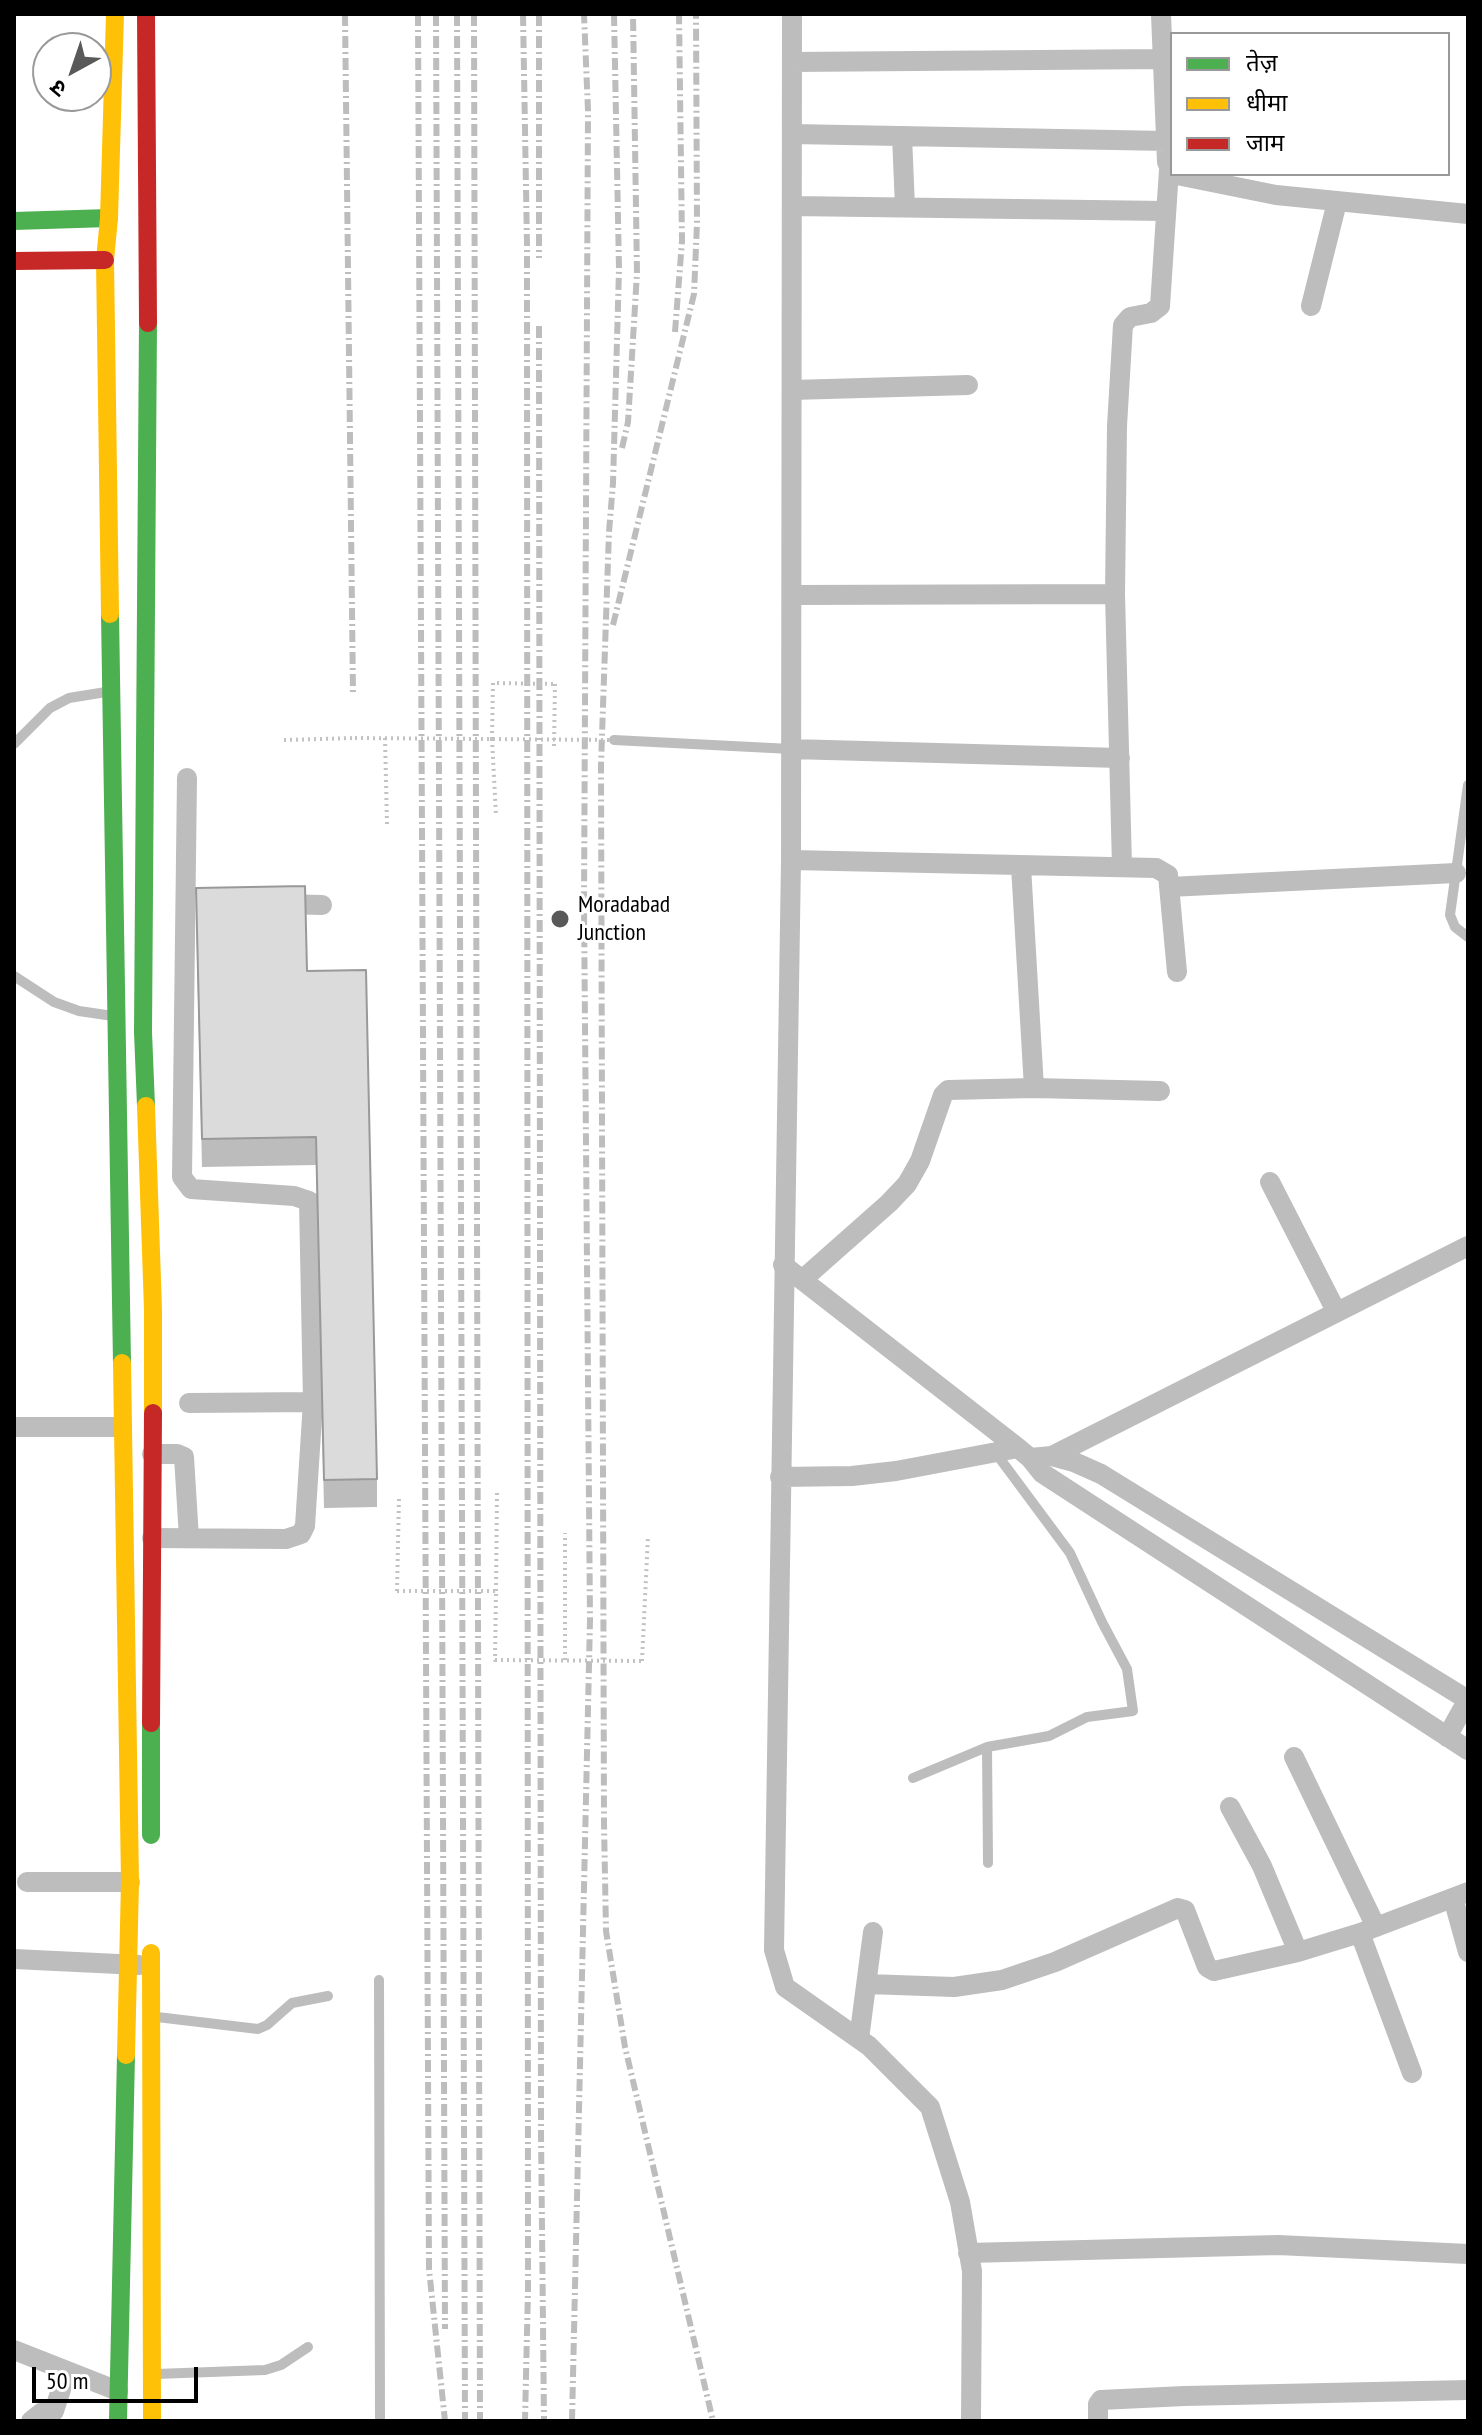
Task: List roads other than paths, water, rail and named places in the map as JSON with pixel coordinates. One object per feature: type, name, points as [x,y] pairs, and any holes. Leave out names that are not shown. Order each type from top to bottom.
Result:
[{"type":"main road","points":[[115,14],[105,260],[130,1882],[118,2421]]},
{"type":"main road","points":[[146,14],[148,394],[143,1032],[153,1310],[151,1856]]},
{"type":"main road","points":[[14,221],[109,218]]},
{"type":"main road","points":[[14,261],[105,260]]},
{"type":"main road","points":[[112,748],[145,753]]},
{"type":"main road","points":[[118,1197],[149,1197]]},
{"type":"main road","points":[[151,1935],[152,2421]]},
{"type":"street","points":[[792,14],[791,860],[774,1950],[785,1987],[859,2039],[930,2107],[960,2202],[972,2271],[971,2421]]},
{"type":"street","points":[[1161,14],[1170,165]]},
{"type":"street","points":[[792,62],[1166,65]]},
{"type":"street","points":[[792,134],[1167,141]]},
{"type":"street","points":[[902,136],[905,207]]},
{"type":"street","points":[[1122,867],[1115,594],[1117,426],[1123,325],[1130,317],[1151,313],[1160,306],[1165,211],[1171,176]]},
{"type":"street","points":[[1185,176],[1276,195],[1468,214]]},
{"type":"street","points":[[1311,306],[1337,202]]},
{"type":"street","points":[[792,206],[1165,211]]},
{"type":"street","points":[[792,390],[968,385]]},
{"type":"street","points":[[793,595],[1115,594]]},
{"type":"street","points":[[791,749],[1120,758]]},
{"type":"street","points":[[152,1538],[286,1539],[301,1534],[305,1526],[313,1402],[309,1201],[294,1196],[191,1189],[182,1177],[193,901],[187,778]]},
{"type":"street","points":[[791,860],[1156,868],[1168,875],[1177,972]]},
{"type":"street","points":[[1021,866],[1034,1088]]},
{"type":"street","points":[[1169,887],[1456,873]]},
{"type":"street","points":[[261,903],[322,905]]},
{"type":"street","points":[[802,1280],[907,1184],[920,1161],[943,1095],[948,1090],[1034,1088],[1160,1091]]},
{"type":"street","points":[[1270,1182],[1336,1311]]},
{"type":"street","points":[[1052,1456],[1468,1246]]},
{"type":"street","points":[[783,1265],[1024,1453],[1042,1473],[1468,1750]]},
{"type":"street","points":[[189,1403],[313,1402]]},
{"type":"street","points":[[14,1427],[121,1427]]},
{"type":"street","points":[[780,1477],[867,1474],[995,1452],[1052,1456],[1074,1462],[1101,1474],[1468,1700],[1447,1737]]},
{"type":"street","points":[[152,1454],[184,1457],[189,1538]]},
{"type":"street","points":[[1294,1757],[1368,1930],[1412,2073]]},
{"type":"street","points":[[1230,1807],[1262,1866],[1298,1952]]},
{"type":"street","points":[[27,1882],[130,1882]]},
{"type":"street","points":[[867,1984],[954,1987],[1002,1980],[1055,1962],[1178,1908],[1185,1910],[1207,1967],[1214,1971],[1298,1952],[1368,1930],[1460,1895],[1468,1952]]},
{"type":"street","points":[[859,2039],[873,1932]]},
{"type":"street","points":[[14,1959],[151,1967]]},
{"type":"street","points":[[968,2253],[1278,2245],[1468,2254]]},
{"type":"street","points":[[14,2350],[118,2391]]},
{"type":"street","points":[[31,2421],[41,2413],[54,2411],[67,2371]]},
{"type":"street","points":[[1098,2421],[1098,2404],[1101,2400],[1468,2390]]},
{"type":"lane","points":[[14,744],[50,708],[69,698],[111,691]]},
{"type":"lane","points":[[614,740],[791,749]]},
{"type":"lane","points":[[1468,785],[1450,915],[1455,927],[1468,937]]},
{"type":"lane","points":[[14,976],[54,1002],[79,1011],[115,1016]]},
{"type":"lane","points":[[913,1778],[987,1747],[1049,1736],[1081,1719],[1131,1713],[1134,1709],[1127,1669],[1070,1553],[995,1452]]},
{"type":"lane","points":[[987,1747],[988,1863]]},
{"type":"lane","points":[[379,1980],[380,2421]]},
{"type":"lane","points":[[151,2016],[258,2029],[292,2003],[328,1996]]},
{"type":"lane","points":[[152,2374],[265,2370],[281,2365],[308,2347]]},
{"type":"railway","points":[[345,14],[353,694]]},
{"type":"railway","points":[[418,14],[429,2269],[445,2421]]},
{"type":"railway","points":[[436,14],[445,2329]]},
{"type":"railway","points":[[457,14],[465,2421]]},
{"type":"railway","points":[[474,14],[480,2421]]},
{"type":"railway","points":[[523,14],[527,245],[528,2289],[525,2421]]},
{"type":"railway","points":[[539,14],[539,258]]},
{"type":"railway","points":[[572,2421],[590,1620],[584,904],[588,111],[584,14]]},
{"type":"railway","points":[[614,14],[619,269],[601,765],[606,1931],[625,2047],[713,2421]]},
{"type":"railway","points":[[622,448],[628,422],[637,273],[633,14]]},
{"type":"railway","points":[[675,332],[682,241],[679,14]]},
{"type":"railway","points":[[613,625],[694,294],[697,223],[696,14]]},
{"type":"railway","points":[[539,326],[544,2421]]},
{"type":"place","name":"Moradabad Junction","points":[[560,919]]}]
